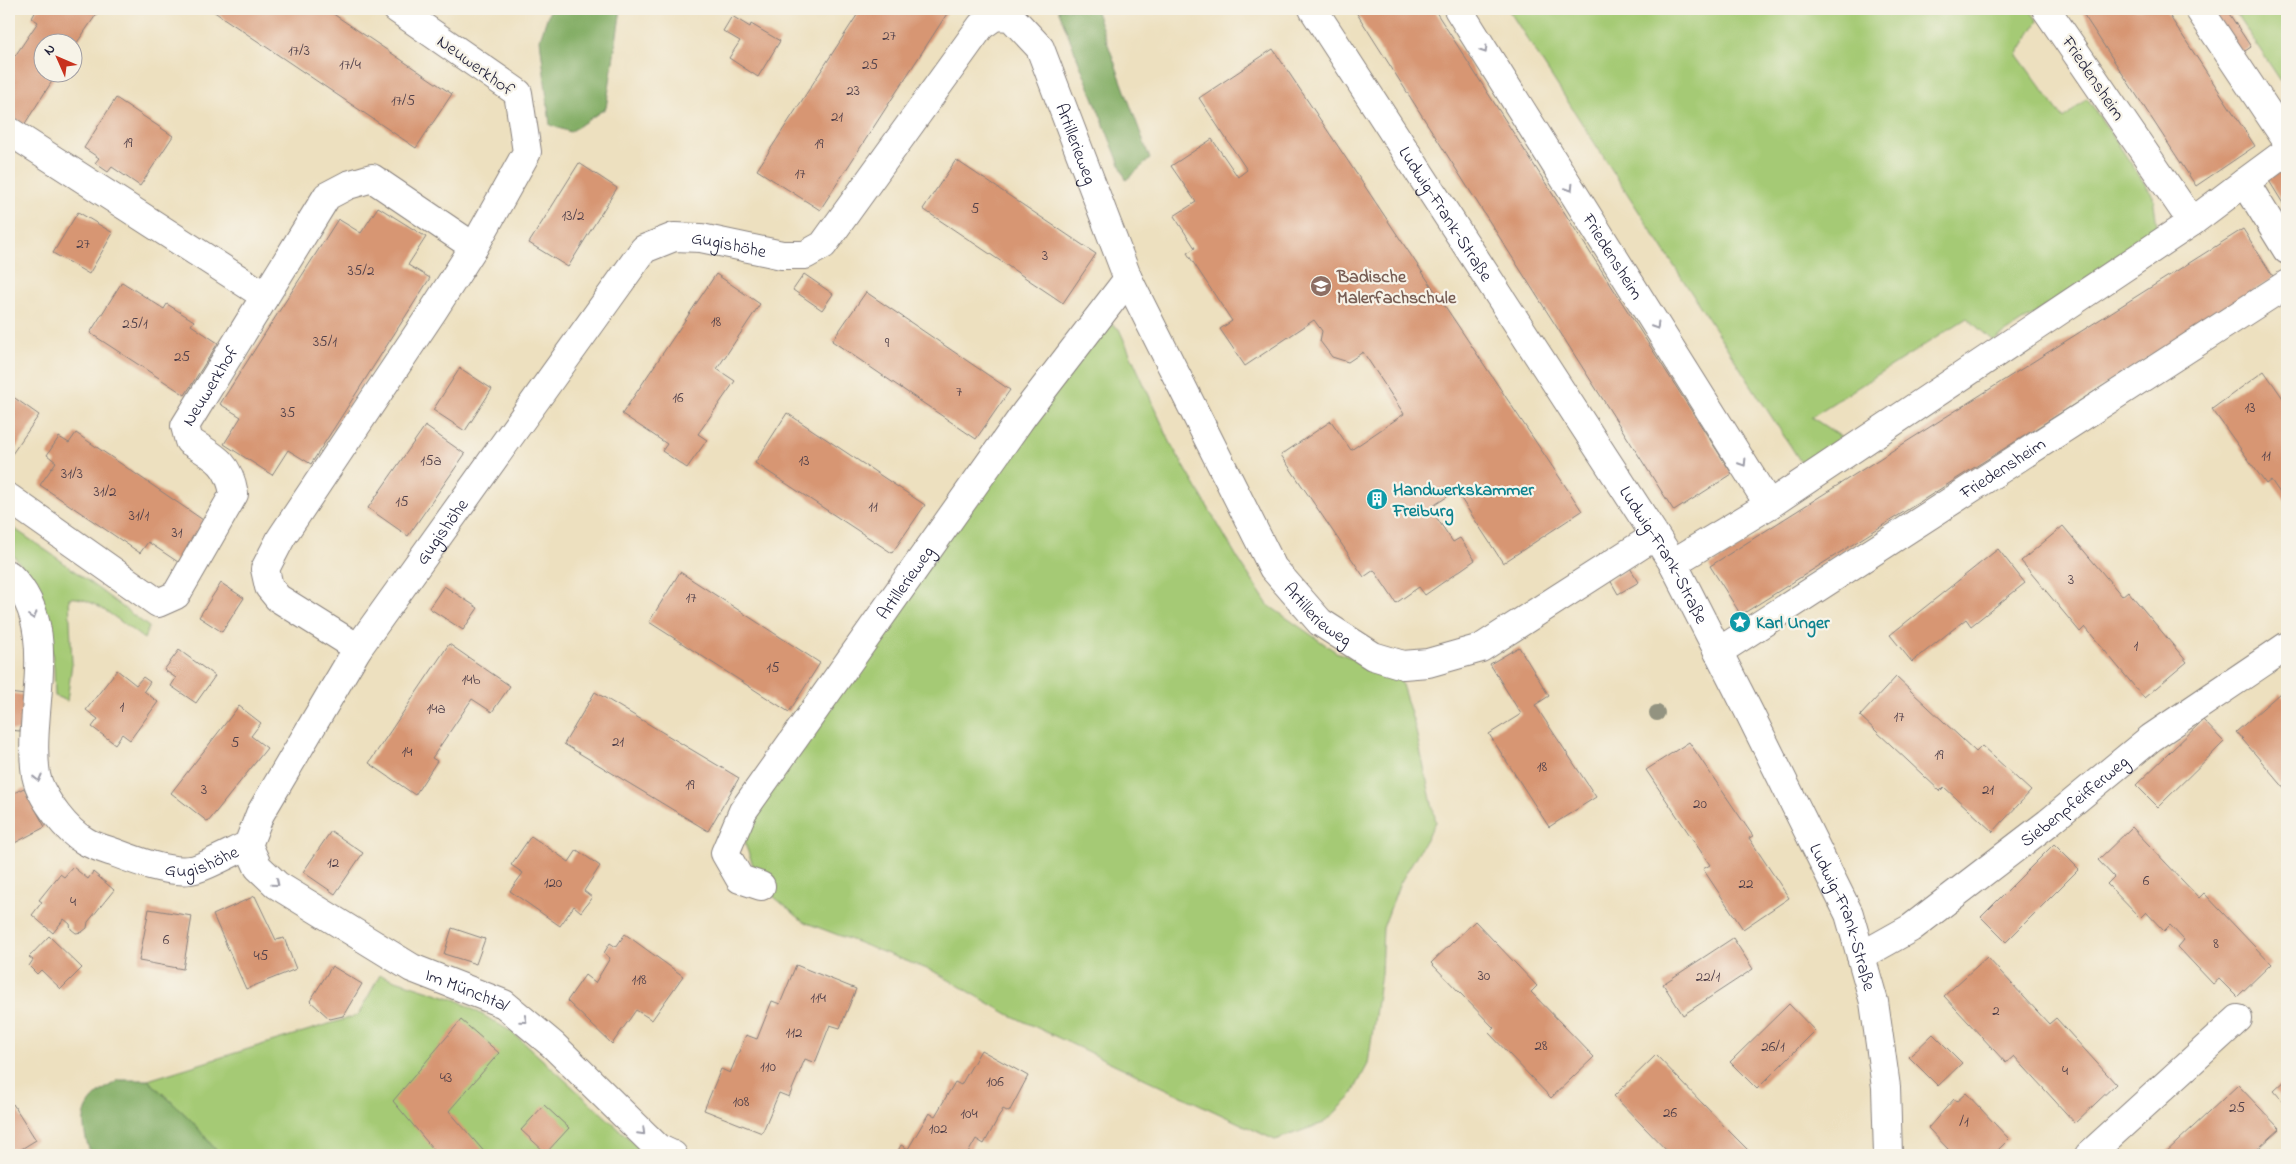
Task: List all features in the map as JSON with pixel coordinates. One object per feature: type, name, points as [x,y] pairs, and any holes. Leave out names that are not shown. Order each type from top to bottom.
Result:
[{"type":"street","name":"Neuwerkhof","points":[[358,648],[278,598],[269,587],[265,569],[281,538],[433,312],[474,247],[527,152],[518,93],[397,9]]},
{"type":"street","name":"Ludwig-Frank-Straße","points":[[1313,9],[1673,563],[1718,652],[1849,914],[1874,1002],[1886,1087],[1888,1155]]},
{"type":"street","name":"Friedensheim","points":[[1458,9],[1769,505]]},
{"type":"street","name":"Friedensheim","points":[[2046,9],[2192,222]]},
{"type":"street","points":[[2199,9],[2287,141]]},
{"type":"street","name":"Gugishöhe","points":[[9,575],[18,584],[35,617],[39,659],[35,714],[36,776],[45,799],[64,823],[84,840],[115,853],[151,866],[190,871],[248,844],[260,814],[358,648],[644,249],[674,237],[701,238],[782,255],[804,255],[823,245],[981,26],[995,16],[1011,17]]},
{"type":"street","name":"Artillerieweg","points":[[1011,17],[1040,48],[1128,279],[1273,568],[1320,622],[1373,656],[1403,665],[1428,663],[1480,648],[1655,536]]},
{"type":"street","points":[[9,131],[265,296]]},
{"type":"street","points":[[1673,563],[1769,505],[2192,222],[2287,151]]},
{"type":"street","name":"Neuwerkhof","points":[[9,498],[158,603],[176,595],[234,494],[232,478],[219,459],[189,441],[185,426],[327,196],[348,185],[372,178],[474,247]]},
{"type":"street","points":[[2245,182],[2287,250]]},
{"type":"street","name":"Artillerieweg","points":[[761,886],[740,879],[725,853],[743,811],[1025,413],[1128,279]]},
{"type":"street","name":"Friedensheim","points":[[1718,652],[2287,284]]},
{"type":"street","name":"Siebenpfeifferweg","points":[[1861,956],[1911,928],[2048,823],[2151,738],[2287,646]]},
{"type":"street","name":"Im Münchtal","points":[[248,844],[258,867],[277,885],[412,968],[504,1004],[553,1045],[658,1148],[673,1155]]},
{"type":"street","points":[[2089,1155],[2238,1019]]},
{"type":"green space","points":[[550,9],[621,9],[606,108],[570,132],[550,125],[540,39]]},
{"type":"green space","points":[[1058,9],[1095,9],[1150,159],[1126,180]]},
{"type":"green space","points":[[1508,9],[2029,9],[2038,21],[2017,55],[2064,119],[2087,98],[2153,196],[2158,233],[1993,341],[1967,318],[1811,417],[1843,438],[1804,467]]},
{"type":"green space","points":[[2233,9],[2287,9],[2287,90]]},
{"type":"green space","points":[[1104,319],[1119,329],[1171,444],[1237,557],[1268,605],[1336,652],[1399,675],[1415,727],[1436,822],[1399,885],[1383,928],[1381,974],[1368,1064],[1350,1098],[1324,1123],[1275,1140],[1008,1014],[935,972],[804,922],[761,886],[745,844],[750,817]]},
{"type":"green space","points":[[9,525],[60,560],[149,627],[144,639],[97,606],[78,598],[69,598],[72,663],[67,701],[55,696],[54,668],[48,622],[32,589],[27,572],[9,550]]},
{"type":"green space","points":[[380,975],[457,1000],[512,1032],[643,1151],[641,1155],[220,1155],[191,1120],[148,1080],[358,1015]]},
{"type":"green space","points":[[119,1080],[148,1080],[191,1120],[220,1155],[91,1155],[84,1129],[86,1110],[90,1102],[97,1095]]},
{"type":"building","points":[[37,9],[100,9],[82,35],[82,32],[32,32],[32,82],[52,82],[24,125],[9,115],[9,52],[15,56],[38,22],[32,18]]},
{"type":"building","points":[[210,9],[326,9],[452,94],[416,148]]},
{"type":"building","points":[[861,9],[950,9],[820,210],[757,170]]},
{"type":"building","points":[[1354,9],[1434,9],[1732,474],[1674,511]]},
{"type":"building","points":[[2080,9],[2165,9],[2255,146],[2196,186]]},
{"type":"building","points":[[2204,9],[2226,9],[2251,47],[2236,57]]},
{"type":"building","points":[[732,16],[750,27],[751,24],[780,41],[758,77],[729,58],[740,41],[723,31]]},
{"type":"building","name":"Badische Malerfachschule","points":[[1273,49],[1582,511],[1503,563],[1456,491],[1430,508],[1453,542],[1460,538],[1475,560],[1425,595],[1419,587],[1396,603],[1374,570],[1364,577],[1281,455],[1331,421],[1351,450],[1404,414],[1363,352],[1348,362],[1332,357],[1320,341],[1322,331],[1314,320],[1245,366],[1220,329],[1232,321],[1187,253],[1195,248],[1174,216],[1196,202],[1171,166],[1212,139],[1238,177],[1247,170],[1199,98]]},
{"type":"building","points":[[116,98],[173,136],[140,186],[112,167],[108,172],[95,163],[99,158],[84,148]]},
{"type":"building","points":[[956,160],[1096,254],[1063,303],[923,209]]},
{"type":"building","points":[[579,163],[617,188],[568,267],[529,243]]},
{"type":"building","points":[[2287,167],[2287,210],[2268,179]]},
{"type":"building","points":[[378,207],[426,237],[408,265],[430,278],[311,464],[288,450],[272,475],[224,444],[241,417],[220,404],[338,219],[361,233]]},
{"type":"building","points":[[78,212],[113,233],[89,274],[53,253]]},
{"type":"building","points":[[2243,229],[2274,278],[1741,615],[1710,566]]},
{"type":"building","points":[[716,274],[760,304],[717,369],[735,381],[698,434],[707,440],[687,468],[662,451],[667,444],[622,414]]},
{"type":"building","points":[[804,274],[833,294],[822,310],[793,290]]},
{"type":"building","points":[[122,282],[164,309],[167,304],[194,321],[191,325],[218,343],[185,395],[90,333]]},
{"type":"building","points":[[866,292],[1010,390],[976,439],[832,341]]},
{"type":"building","points":[[460,368],[492,389],[465,431],[433,410]]},
{"type":"building","points":[[2264,371],[2287,404],[2287,503],[2271,480],[2266,484],[2212,409]]},
{"type":"building","points":[[9,394],[39,415],[12,454],[9,452]]},
{"type":"building","points":[[787,413],[925,505],[892,553],[755,463]]},
{"type":"building","points":[[425,426],[465,454],[408,536],[368,508]]},
{"type":"building","points":[[76,433],[206,522],[178,562],[148,542],[140,553],[40,485],[56,462],[47,455],[59,437],[69,443]]},
{"type":"building","points":[[2063,526],[2122,596],[2128,591],[2187,662],[2144,698],[2085,627],[2080,632],[2021,561]]},
{"type":"building","points":[[1998,549],[2025,583],[1971,626],[1966,619],[1912,662],[1890,635]]},
{"type":"building","points":[[1630,568],[1639,582],[1618,594],[1610,580]]},
{"type":"building","points":[[680,572],[820,663],[789,712],[649,622]]},
{"type":"building","points":[[221,583],[244,598],[222,632],[199,617]]},
{"type":"building","points":[[444,586],[478,608],[463,630],[429,608]]},
{"type":"building","points":[[449,644],[510,686],[492,712],[472,699],[432,758],[437,761],[415,795],[369,763]]},
{"type":"building","points":[[1519,647],[1549,696],[1535,705],[1596,797],[1549,827],[1489,734],[1521,714],[1490,664]]},
{"type":"building","points":[[179,650],[215,676],[196,703],[171,686],[176,678],[164,670]]},
{"type":"building","points":[[117,670],[136,685],[143,677],[150,682],[144,691],[158,702],[130,740],[122,734],[115,744],[92,727],[98,719],[86,710]]},
{"type":"building","points":[[1896,677],[1976,752],[1982,746],[2031,791],[1993,832],[1944,787],[1940,791],[1860,716]]},
{"type":"building","points":[[595,692],[739,778],[708,831],[564,744]]},
{"type":"building","points":[[9,693],[25,695],[20,731],[9,730]]},
{"type":"building","points":[[2280,693],[2287,701],[2287,791],[2236,732]]},
{"type":"building","points":[[239,706],[261,723],[251,736],[267,748],[208,822],[171,793]]},
{"type":"building","points":[[2203,720],[2224,742],[2158,807],[2136,785]]},
{"type":"building","points":[[1689,742],[1753,836],[1749,838],[1789,898],[1743,929],[1703,869],[1710,865],[1646,770]]},
{"type":"building","points":[[9,783],[14,793],[24,788],[45,827],[9,846]]},
{"type":"building","points":[[2132,827],[2199,898],[2204,893],[2271,964],[2237,997],[2219,979],[2213,984],[2178,947],[2184,940],[2170,925],[2164,931],[2146,912],[2140,918],[2107,884],[2114,877],[2098,860]]},
{"type":"building","points":[[331,831],[363,853],[335,894],[303,872]]},
{"type":"building","points":[[531,836],[569,862],[577,850],[600,866],[584,891],[592,897],[581,912],[574,906],[560,926],[510,891],[523,873],[511,865]]},
{"type":"building","points":[[2054,844],[2079,869],[2006,942],[1981,917]]},
{"type":"building","points":[[73,867],[88,879],[93,872],[114,890],[88,922],[87,928],[82,932],[76,933],[64,919],[53,933],[32,915],[42,902],[39,900],[60,874],[64,877]]},
{"type":"building","points":[[255,896],[276,940],[284,938],[296,969],[246,989],[213,915]]},
{"type":"building","points":[[149,909],[192,916],[183,969],[139,961]]},
{"type":"building","points":[[1475,921],[1537,986],[1531,992],[1594,1057],[1551,1098],[1489,1033],[1494,1028],[1431,963]]},
{"type":"building","points":[[452,928],[485,939],[476,964],[444,954]]},
{"type":"building","points":[[625,934],[683,976],[652,1020],[636,1010],[612,1044],[567,1001],[585,975],[595,983],[610,958],[604,953],[610,943],[616,947]]},
{"type":"building","points":[[49,936],[82,968],[61,989],[41,970],[37,974],[29,966],[33,960],[29,957]]},
{"type":"building","points":[[1733,938],[1753,969],[1683,1015],[1663,984]]},
{"type":"building","points":[[1987,957],[2049,1024],[2056,1018],[2116,1084],[2075,1123],[2014,1056],[2006,1063],[1944,996]]},
{"type":"building","points":[[796,965],[856,989],[840,1028],[830,1025],[815,1063],[805,1059],[789,1097],[779,1093],[762,1133],[704,1110],[721,1069],[730,1073],[746,1035],[757,1039],[772,1001],[780,1004]]},
{"type":"building","points":[[332,966],[362,984],[343,1016],[330,1019],[310,1001]]},
{"type":"building","points":[[1789,1004],[1815,1031],[1757,1089],[1730,1062]]},
{"type":"building","points":[[461,1020],[499,1053],[449,1111],[487,1155],[438,1155],[393,1101]]},
{"type":"building","points":[[1933,1034],[1962,1063],[1938,1086],[1909,1057]]},
{"type":"building","points":[[981,1050],[1028,1076],[1009,1112],[1003,1109],[984,1144],[976,1139],[967,1155],[896,1155],[901,1145],[908,1149],[929,1113],[935,1116],[955,1082],[961,1085]]},
{"type":"building","points":[[1656,1055],[1753,1155],[1671,1155],[1614,1096]]},
{"type":"building","points":[[2287,1079],[2287,1106],[2274,1091]]},
{"type":"building","points":[[2238,1085],[2280,1129],[2251,1155],[2163,1155]]},
{"type":"building","points":[[1966,1093],[2009,1139],[1993,1155],[1948,1155],[1948,1149],[1928,1128],[1954,1099],[1956,1102]]},
{"type":"building","points":[[13,1104],[36,1140],[15,1153],[12,1148],[9,1150],[9,1107]]},
{"type":"building","points":[[544,1105],[569,1128],[546,1153],[521,1130]]},
{"type":"place","name":"Badische Malerfachschule","points":[[1321,286]]},
{"type":"place","name":"Handwerkskammer Freiburg","points":[[1377,499]]},
{"type":"place","name":"Karl Unger","points":[[1740,622]]}]
